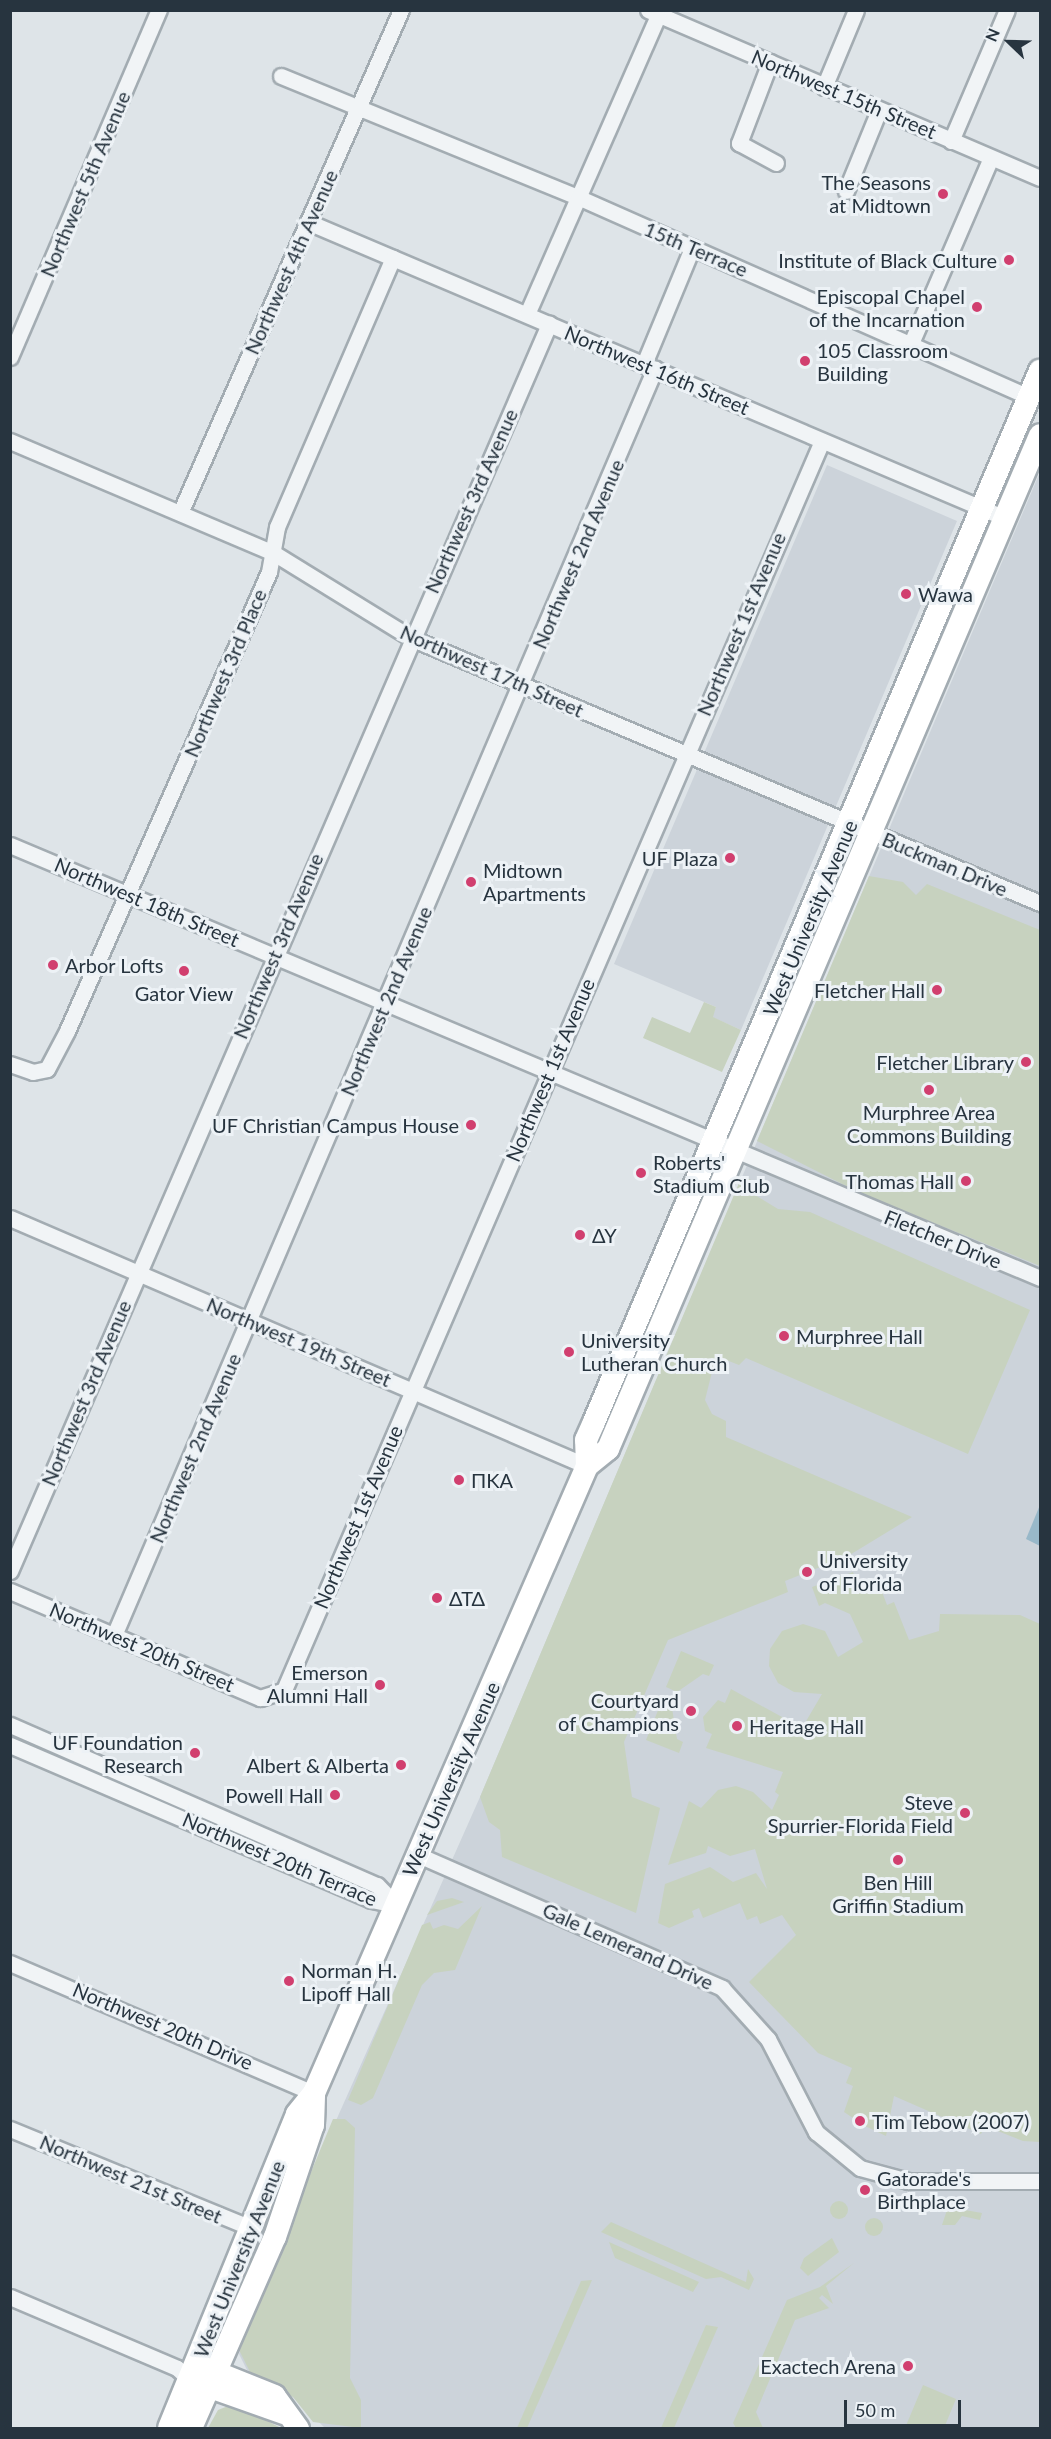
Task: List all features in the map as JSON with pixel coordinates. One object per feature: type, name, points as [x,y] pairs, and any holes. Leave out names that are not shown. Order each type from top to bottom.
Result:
[{"type":"main road","name":"West University Avenue","points":[[860,829],[983,509],[1041,371]]},
{"type":"main road","name":"West University Avenue","points":[[191,2428],[198,2374],[251,2229],[297,2114],[314,2093],[587,1466],[586,1440],[723,1148],[860,829],[1005,518],[1041,435]]},
{"type":"main road","name":"West University Avenue","points":[[169,2428],[275,2237],[313,2125],[314,2093]]},
{"type":"main road","points":[[198,2374],[283,2413],[298,2428]]},
{"type":"street","name":"Northwest 5th Avenue","points":[[10,357],[159,10]]},
{"type":"street","name":"Northwest 4th Avenue","points":[[180,513],[401,10]]},
{"type":"street","points":[[824,87],[856,10]]},
{"type":"street","points":[[951,141],[1007,10]]},
{"type":"street","points":[[527,314],[580,198],[653,13]]},
{"type":"street","name":"Northwest 15th Street","points":[[653,13],[685,17],[770,62],[824,87],[1036,177]]},
{"type":"street","points":[[770,62],[739,142],[776,163]]},
{"type":"street","name":"15th Terrace","points":[[281,76],[580,198],[912,341],[1030,396]]},
{"type":"street","points":[[846,191],[879,110]]},
{"type":"street","points":[[912,341],[991,158]]},
{"type":"street","name":"Northwest 16th Street","points":[[308,222],[1005,518]]},
{"type":"street","name":"Northwest 2nd Avenue","points":[[115,1633],[523,685],[650,366],[692,248]]},
{"type":"street","name":"Northwest 3rd Place","points":[[10,1064],[33,1072],[47,1069],[131,894],[269,572],[277,526],[393,258]]},
{"type":"street","name":"Northwest 3rd Avenue","points":[[10,1571],[411,638],[549,324]]},
{"type":"street","name":"Northwest 17th Street","points":[[10,441],[272,552],[411,638],[684,757],[860,829]]},
{"type":"street","name":"Northwest 1st Avenue","points":[[274,1697],[286,1687],[684,757],[822,441]]},
{"type":"street","name":"Buckman Drive","points":[[860,829],[1041,903]]},
{"type":"street","name":"Northwest 18th Street","points":[[10,845],[131,894],[548,1075],[723,1148]]},
{"type":"street","name":"Fletcher Drive","points":[[723,1148],[1041,1278]]},
{"type":"street","name":"Northwest 19th Street","points":[[10,1218],[587,1466]]},
{"type":"street","name":"Northwest 20th Street","points":[[10,1591],[115,1633],[256,1696],[274,1697]]},
{"type":"street","name":"Northwest 20th Terrace","points":[[10,1725],[377,1885],[396,1905]]},
{"type":"street","points":[[47,1761],[55,1744]]},
{"type":"street","name":"Northwest 20th Terrace","points":[[10,1745],[371,1900],[396,1905]]},
{"type":"street","name":"Northwest 20th Terrace","points":[[158,1808],[165,1791]]},
{"type":"street","name":"Gale Lemerand Drive","points":[[418,1855],[722,1988],[768,2039],[816,2132],[860,2168],[908,2181],[1041,2181]]},
{"type":"street","name":"Northwest 20th Drive","points":[[10,1963],[314,2093]]},
{"type":"street","name":"Northwest 21st Street","points":[[10,2129],[251,2229]]},
{"type":"street","points":[[10,2297],[198,2374]]},
{"type":"shaded area","points":[[827,465],[957,521],[741,1030],[712,1017],[716,1007],[614,964]]},
{"type":"shaded area","name":"University of Florida","points":[[1040,472],[1040,2428],[325,2428],[293,2397],[247,2370],[239,2354],[249,2316],[480,1797]]},
{"type":"green space","points":[[869,876],[903,882],[916,895],[927,884],[1040,930],[1040,1266],[860,1193],[757,1141]]},
{"type":"green space","points":[[704,1002],[716,1007],[713,1017],[741,1030],[722,1072],[643,1038],[652,1017],[690,1033]]},
{"type":"green space","points":[[742,1176],[756,1182],[755,1195],[778,1209],[810,1212],[1030,1310],[968,1454],[746,1358],[739,1365],[716,1356],[705,1400],[712,1414],[726,1421],[726,1437],[912,1517],[848,1556],[785,1581],[788,1592],[668,1640],[624,1742],[632,1797],[660,1808],[636,1913],[502,1857],[500,1830],[489,1822],[480,1797]]},
{"type":"green space","name":"Ben Hill Griffin Stadium","points":[[853,1572],[860,1591],[879,1584],[887,1605],[894,1602],[909,1640],[939,1631],[940,1614],[1020,1615],[1040,1624],[1040,2142],[1023,2141],[985,2126],[981,2134],[894,2096],[886,2136],[865,2126],[844,2112],[853,2086],[846,2083],[852,2068],[818,2053],[749,1982],[796,1935],[782,1915],[760,1924],[757,1916],[747,1920],[740,1903],[703,1918],[699,1908],[692,1911],[694,1917],[669,1928],[658,1923],[665,1884],[710,1867],[733,1882],[756,1873],[767,1889],[755,1849],[730,1856],[708,1846],[706,1853],[668,1865],[689,1801],[701,1808],[718,1790],[736,1786],[753,1792],[772,1810],[779,1795],[775,1792],[783,1772],[706,1748],[712,1734],[705,1731],[703,1717],[718,1700],[725,1703],[731,1689],[802,1728],[822,1694],[794,1692],[778,1683],[769,1666],[770,1649],[782,1631],[803,1624],[825,1631],[838,1657],[863,1642],[850,1614],[825,1603],[819,1606],[812,1587]]},
{"type":"green space","points":[[681,1651],[714,1665],[709,1676],[703,1674],[677,1692],[666,1687]]},
{"type":"green space","points":[[661,1703],[672,1708],[677,1739],[683,1742],[679,1753],[646,1740]]},
{"type":"green space","points":[[452,1898],[464,1902],[427,1915],[437,1901]]},
{"type":"green space","points":[[482,1906],[455,1970],[434,1973],[422,1985],[373,2098],[361,2105],[348,2100],[422,1925],[430,1922],[433,1929],[444,1925],[458,1929]]},
{"type":"green space","points":[[333,2119],[345,2119],[355,2128],[350,2378],[361,2400],[361,2428],[313,2422],[293,2397],[251,2374],[238,2348]]},
{"type":"green space","points":[[839,2201],[845,2204],[848,2210],[845,2216],[839,2219],[833,2216],[830,2210],[833,2204]]},
{"type":"green space","points":[[948,2207],[982,2213],[980,2220],[962,2216],[955,2225],[942,2225]]},
{"type":"green space","points":[[870,2218],[878,2218],[883,2223],[881,2234],[870,2236],[865,2231],[865,2223]]},
{"type":"green space","points":[[611,2222],[746,2282],[748,2269],[754,2279],[749,2290],[721,2277],[706,2279],[601,2232]]},
{"type":"green space","points":[[832,2238],[839,2252],[808,2276],[800,2268],[804,2258]]},
{"type":"green space","points":[[609,2242],[699,2282],[693,2292],[615,2258]]},
{"type":"green space","points":[[854,2263],[826,2286],[833,2304],[822,2295],[819,2298],[829,2308],[795,2320],[756,2412],[763,2428],[736,2428],[733,2423],[787,2300],[820,2287]]},
{"type":"green space","points":[[592,2280],[527,2428],[517,2428],[581,2281]]},
{"type":"green space","points":[[706,2325],[718,2327],[674,2428],[661,2428]]},
{"type":"green space","points":[[923,2385],[956,2399],[944,2428],[905,2428]]},
{"type":"green space","points":[[228,2406],[240,2407],[281,2428],[208,2428],[218,2410]]},
{"type":"water","points":[[1040,1505],[1040,1546],[1026,1539]]},
{"type":"place","name":"The Seasons at Midtown","points":[[943,194]]},
{"type":"place","name":"Institute of Black Culture","points":[[1009,260]]},
{"type":"place","name":"Episcopal Chapel of the Incarnation","points":[[977,307]]},
{"type":"place","name":"105 Classroom Building","points":[[805,361]]},
{"type":"place","name":"Wawa","points":[[906,594]]},
{"type":"place","name":"UF Plaza","points":[[730,858]]},
{"type":"place","name":"Midtown Apartments","points":[[471,882]]},
{"type":"place","name":"Arbor Lofts","points":[[53,965]]},
{"type":"place","name":"Gator View","points":[[184,971]]},
{"type":"place","name":"Fletcher Hall","points":[[937,990]]},
{"type":"place","name":"Fletcher Library","points":[[1026,1062]]},
{"type":"place","name":"Murphree Area Commons Building","points":[[929,1090]]},
{"type":"place","name":"UF Christian Campus House","points":[[471,1125]]},
{"type":"place","name":"Roberts' Stadium Club","points":[[641,1173]]},
{"type":"place","name":"Thomas Hall","points":[[966,1181]]},
{"type":"place","name":"ΔΥ","points":[[580,1235]]},
{"type":"place","name":"Murphree Hall","points":[[784,1336]]},
{"type":"place","name":"University Lutheran Church","points":[[569,1352]]},
{"type":"place","name":"ΠΚΑ","points":[[459,1480]]},
{"type":"place","name":"University of Florida","points":[[807,1572]]},
{"type":"place","name":"ΔΤΔ","points":[[437,1598]]},
{"type":"place","name":"Emerson Alumni Hall","points":[[380,1685]]},
{"type":"place","name":"Courtyard of Champions","points":[[691,1711]]},
{"type":"place","name":"Heritage Hall","points":[[737,1726]]},
{"type":"place","name":"UF Foundation Research","points":[[195,1753]]},
{"type":"place","name":"Albert & Alberta","points":[[401,1765]]},
{"type":"place","name":"Powell Hall","points":[[335,1795]]},
{"type":"place","name":"Steve Spurrier-Florida Field","points":[[965,1813]]},
{"type":"place","name":"Ben Hill Griffin Stadium","points":[[898,1860]]},
{"type":"place","name":"Norman H. Lipoff Hall","points":[[289,1981]]},
{"type":"place","name":"Tim Tebow (2007)","points":[[860,2121]]},
{"type":"place","name":"Gatorade's Birthplace","points":[[865,2190]]},
{"type":"place","name":"Exactech Arena","points":[[908,2366]]}]
